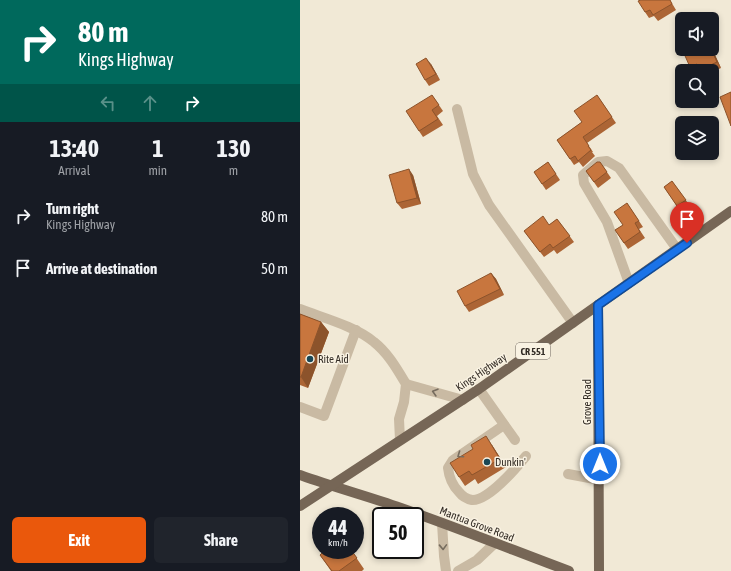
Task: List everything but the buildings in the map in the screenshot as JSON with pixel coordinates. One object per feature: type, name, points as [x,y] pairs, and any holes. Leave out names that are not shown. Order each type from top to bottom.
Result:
[{"type":"main road","name":"Kings Highway","points":[[300,506],[479,390],[731,211]]},
{"type":"main road","name":"Grove Road","points":[[598,305],[600,480],[599,571]]},
{"type":"main road","name":"Mantua Grove Road","points":[[300,475],[366,496],[394,507]]},
{"type":"main road","name":"Mantua Grove Road","points":[[424,518],[442,523],[569,571]]},
{"type":"lane","points":[[457,109],[473,174],[489,206],[573,322]]},
{"type":"lane","points":[[629,283],[607,222],[584,184],[583,175],[598,162],[607,161],[619,168],[677,249]]},
{"type":"lane","points":[[300,310],[356,330],[374,341],[391,359],[406,384],[399,419],[400,440]]},
{"type":"lane","points":[[300,407],[324,416],[356,330]]},
{"type":"lane","points":[[406,384],[463,400]]},
{"type":"lane","points":[[479,390],[515,440]]},
{"type":"lane","points":[[504,425],[453,460],[448,468],[450,479],[456,489],[462,496],[472,500],[480,498],[502,483],[526,456]]},
{"type":"lane","points":[[568,474],[600,480]]},
{"type":"lane","points":[[442,523],[446,571]]},
{"type":"lane","points":[[458,571],[477,560],[495,543]]},
{"type":"place","name":"Rite Aid","points":[[310,359]]},
{"type":"place","name":"Dunkin'","points":[[487,462]]},
{"type":"route","points":[[600,464],[598,305],[687,243]]}]
